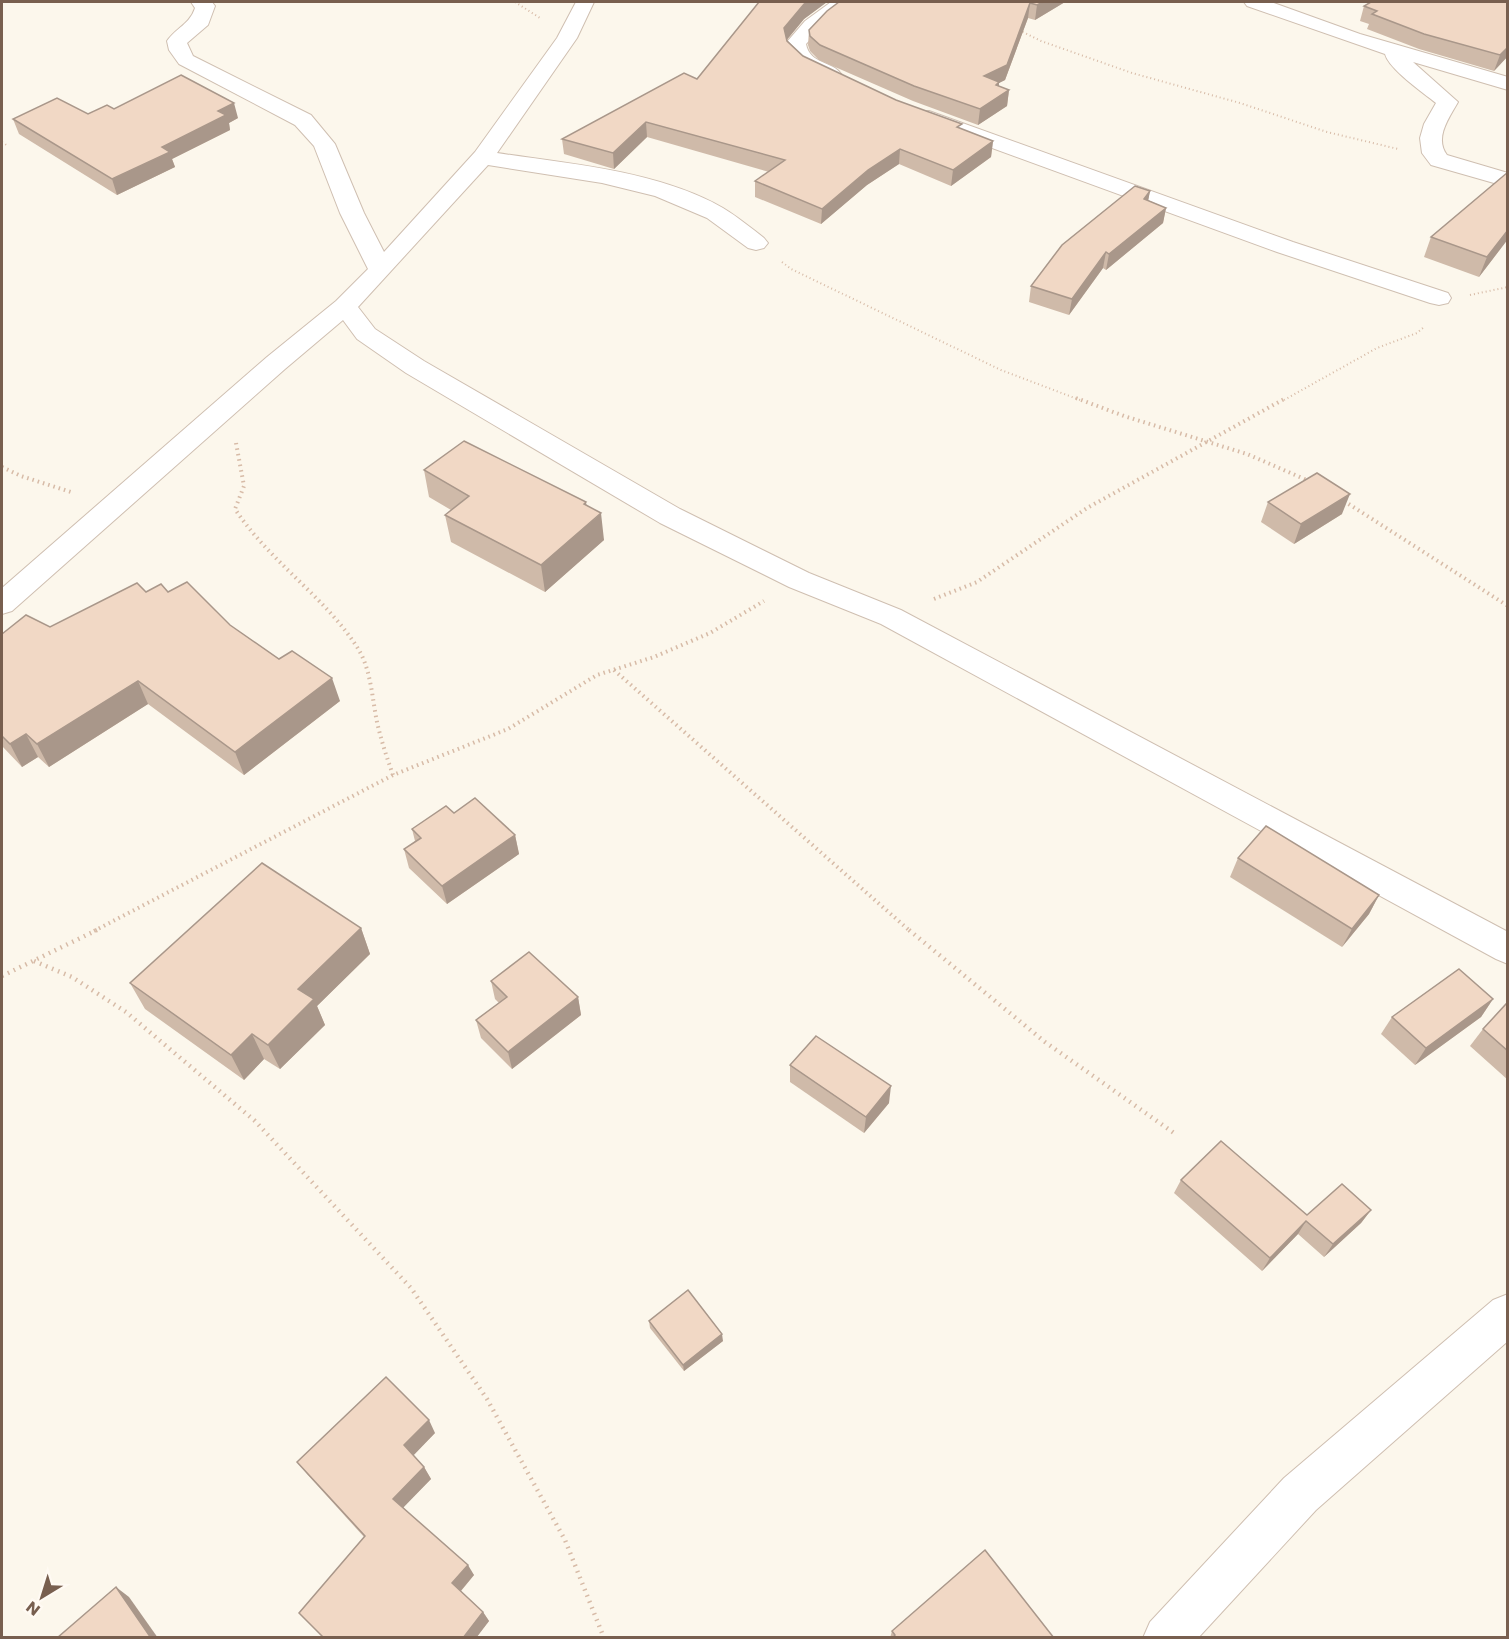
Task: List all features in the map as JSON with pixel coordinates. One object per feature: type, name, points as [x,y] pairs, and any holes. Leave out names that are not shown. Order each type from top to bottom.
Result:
[{"type":"street","points":[[200,2],[205,6],[201,21],[177,41],[179,50],[186,60],[303,120],[324,144],[352,213],[381,270]]},
{"type":"street","points":[[2,604],[226,407],[345,306],[381,270],[483,156],[567,38],[585,2]]},
{"type":"street","points":[[844,2],[824,13],[796,43],[798,54],[811,66],[852,85]]},
{"type":"street","points":[[1254,2],[1388,49],[1508,84]]},
{"type":"street","points":[[1388,49],[1418,79],[1477,98]]},
{"type":"street","points":[[1477,98],[1431,130],[1430,147],[1439,160],[1508,180]]},
{"type":"street","points":[[904,108],[1274,243],[1438,298]]},
{"type":"street","points":[[483,156],[623,182],[664,193],[714,213],[756,243]]},
{"type":"street","points":[[345,306],[366,334],[416,367],[670,516],[799,580],[891,617],[1508,949]]},
{"type":"street","points":[[1166,1638],[1300,1494],[1508,1314]]},
{"type":"path","points":[[1014,26],[1041,41],[1132,73],[1240,103],[1327,132],[1439,160]]},
{"type":"path","points":[[2,142],[8,146]]},
{"type":"path","points":[[756,243],[791,269],[1001,370],[1124,416],[1247,454],[1311,482]]},
{"type":"path","points":[[891,617],[977,582],[1086,508],[1377,348],[1418,333],[1433,317],[1438,298],[1484,294],[1508,287]]},
{"type":"path","points":[[226,407],[236,442],[244,486],[235,508],[245,527],[358,648],[371,692],[379,733],[393,775]]},
{"type":"path","points":[[2,467],[66,492],[122,499]]},
{"type":"path","points":[[1337,496],[1508,606]]},
{"type":"path","points":[[2,976],[123,917],[393,775],[508,729],[597,675],[654,657],[711,633],[799,580]]},
{"type":"path","points":[[614,670],[774,814],[1045,1042],[1174,1133]]},
{"type":"path","points":[[34,960],[72,977],[126,1012],[255,1121],[411,1288],[487,1399],[565,1540],[604,1638]]},
{"type":"building","points":[[759,2],[808,2],[784,28],[787,41],[803,56],[896,100],[962,124],[957,127],[993,141],[953,170],[900,149],[868,170],[822,209],[755,181],[785,160],[646,122],[613,153],[562,139],[684,73],[697,79]]},
{"type":"building","points":[[839,2],[1043,2],[1037,5],[1030,3],[1007,65],[984,76],[999,82],[996,85],[1009,90],[980,109],[914,86],[820,45],[810,36],[809,30]]},
{"type":"building","points":[[1371,2],[1508,2],[1508,47],[1500,55],[1424,34],[1372,14],[1377,11],[1364,6]]},
{"type":"building","points":[[181,75],[234,103],[218,111],[226,115],[162,147],[170,152],[112,179],[13,119],[57,98],[88,114],[107,105],[114,109]]},
{"type":"building","points":[[1508,172],[1508,230],[1487,257],[1431,237]]},
{"type":"building","points":[[1135,186],[1150,191],[1144,199],[1166,208],[1109,254],[1106,252],[1072,299],[1031,286],[1062,245]]},
{"type":"building","points":[[464,441],[586,502],[584,504],[601,513],[541,565],[445,515],[469,496],[424,470]]},
{"type":"building","points":[[1317,473],[1350,494],[1301,524],[1268,502]]},
{"type":"building","points":[[187,582],[230,625],[279,659],[292,651],[332,678],[235,752],[138,681],[37,744],[26,734],[10,744],[2,736],[2,634],[26,615],[50,627],[137,583],[146,592],[161,584],[168,592]]},
{"type":"building","points":[[475,798],[515,835],[442,886],[404,849],[421,838],[412,829],[446,806],[454,813]]},
{"type":"building","points":[[1266,826],[1379,895],[1352,929],[1238,858]]},
{"type":"building","points":[[262,863],[361,928],[298,989],[314,999],[268,1045],[252,1034],[231,1055],[130,983]]},
{"type":"building","points":[[529,952],[578,997],[508,1052],[476,1020],[507,997],[491,981]]},
{"type":"building","points":[[1459,969],[1493,999],[1426,1048],[1392,1017]]},
{"type":"building","points":[[1506,1004],[1508,1005],[1508,1051],[1483,1029]]},
{"type":"building","points":[[816,1036],[891,1086],[866,1117],[790,1065]]},
{"type":"building","points":[[1221,1141],[1307,1215],[1342,1184],[1371,1210],[1333,1244],[1306,1221],[1270,1258],[1181,1180]]},
{"type":"building","points":[[688,1290],[722,1334],[683,1365],[649,1321]]},
{"type":"building","points":[[386,1377],[429,1420],[404,1445],[424,1467],[393,1499],[468,1565],[452,1583],[483,1612],[463,1638],[324,1638],[299,1613],[365,1536],[297,1462]]},
{"type":"building","points":[[985,1550],[1054,1638],[893,1638],[895,1635],[892,1631]]},
{"type":"building","points":[[116,1587],[151,1638],[57,1638]]}]
